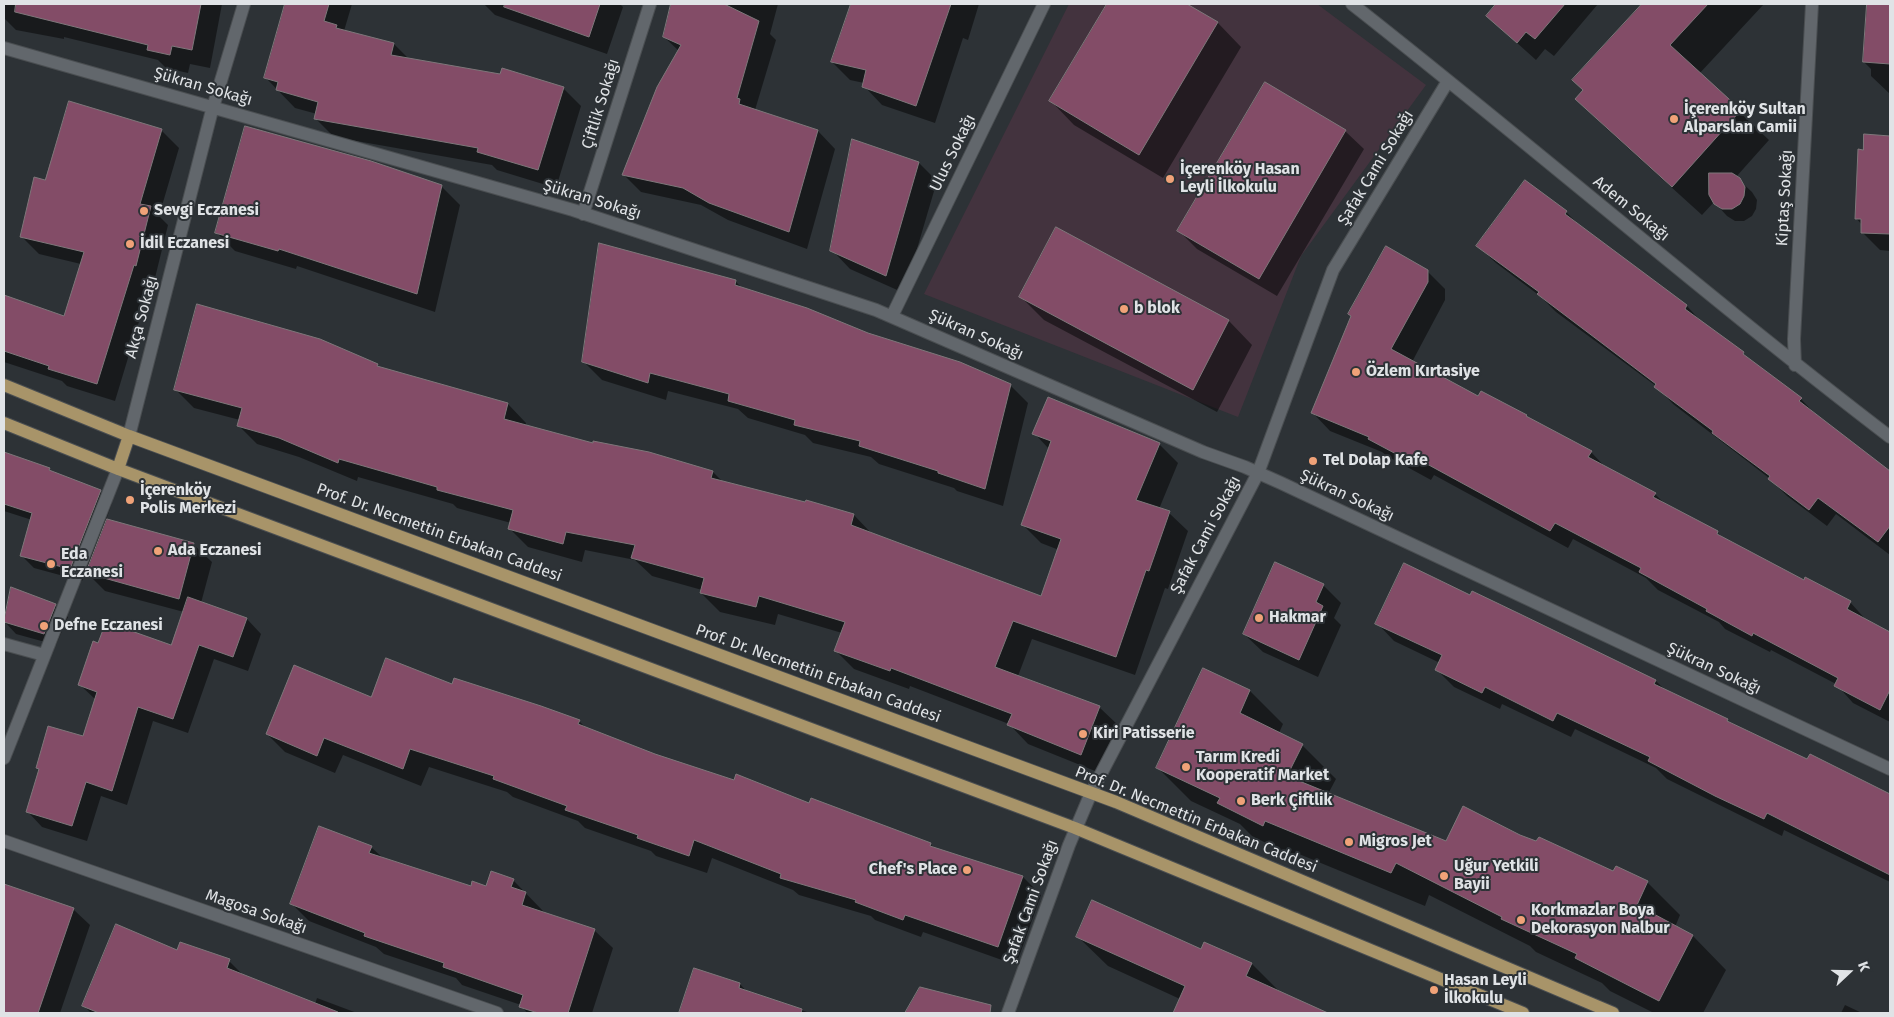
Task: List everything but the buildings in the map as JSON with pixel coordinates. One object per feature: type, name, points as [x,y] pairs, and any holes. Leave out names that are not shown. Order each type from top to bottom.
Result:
[{"type":"main road","name":"Prof. Dr. Necmettin Erbakan Caddesi","points":[[4,385],[129,436],[1116,802],[1613,1013]]},
{"type":"main road","points":[[4,423],[118,469],[1076,828],[1523,1013]]},
{"type":"main road","points":[[118,469],[129,436]]},
{"type":"street","name":"Akça Sokağı","points":[[129,436],[214,107],[244,4]]},
{"type":"street","name":"Çiftlik Sokağı","points":[[583,214],[650,4]]},
{"type":"street","name":"Ulus Sokağı","points":[[892,316],[1044,4]]},
{"type":"street","name":"Adem Sokağı","points":[[1352,4],[1795,364],[1890,437]]},
{"type":"street","name":"Kiptaş Sokağı","points":[[1795,364],[1794,339],[1812,4]]},
{"type":"street","name":"Şükran Sokağı","points":[[4,48],[583,214],[892,316],[1203,452],[1258,473],[1890,769]]},
{"type":"street","name":"Şafak Cami Sokağı","points":[[1008,1013],[1076,828],[1091,793],[1258,473],[1333,270],[1448,81]]},
{"type":"street","points":[[4,758],[118,469]]},
{"type":"street","points":[[4,644],[44,655]]},
{"type":"street","name":"Magosa Sokağı","points":[[4,840],[497,1013]]},
{"type":"shaded area","name":"İçerenköy Hasan Leyli İlkokulu","points":[[1069,4],[1317,4],[1426,85],[1301,256],[1238,417],[924,294]]},
{"type":"place","name":"İçerenköy Sultan Alparslan Camii","points":[[1674,119]]},
{"type":"place","name":"İçerenköy Hasan Leyli İlkokulu","points":[[1170,179]]},
{"type":"place","name":"Sevgi Eczanesi","points":[[144,211]]},
{"type":"place","name":"İdil Eczanesi","points":[[130,244]]},
{"type":"place","name":"b blok","points":[[1124,309]]},
{"type":"place","name":"Özlem Kırtasiye","points":[[1356,372]]},
{"type":"place","name":"Tel Dolap Kafe","points":[[1313,461]]},
{"type":"place","name":"İçerenköy Polis Merkezi","points":[[130,500]]},
{"type":"place","name":"Ada Eczanesi","points":[[158,551]]},
{"type":"place","name":"Eda Eczanesi","points":[[51,564]]},
{"type":"place","name":"Hakmar","points":[[1259,618]]},
{"type":"place","name":"Defne Eczanesi","points":[[44,626]]},
{"type":"place","name":"Kiri Patisserie","points":[[1083,734]]},
{"type":"place","name":"Tarım Kredi Kooperatif Market","points":[[1186,767]]},
{"type":"place","name":"Berk Çiftlik","points":[[1241,801]]},
{"type":"place","name":"Migros Jet","points":[[1349,842]]},
{"type":"place","name":"Chef's Place","points":[[967,870]]},
{"type":"place","name":"Uğur Yetkili Bayii","points":[[1444,876]]},
{"type":"place","name":"Korkmazlar Boya Dekorasyon Nalbur","points":[[1521,920]]},
{"type":"place","name":"Hasan Leyli İlkokulu","points":[[1434,990]]}]
